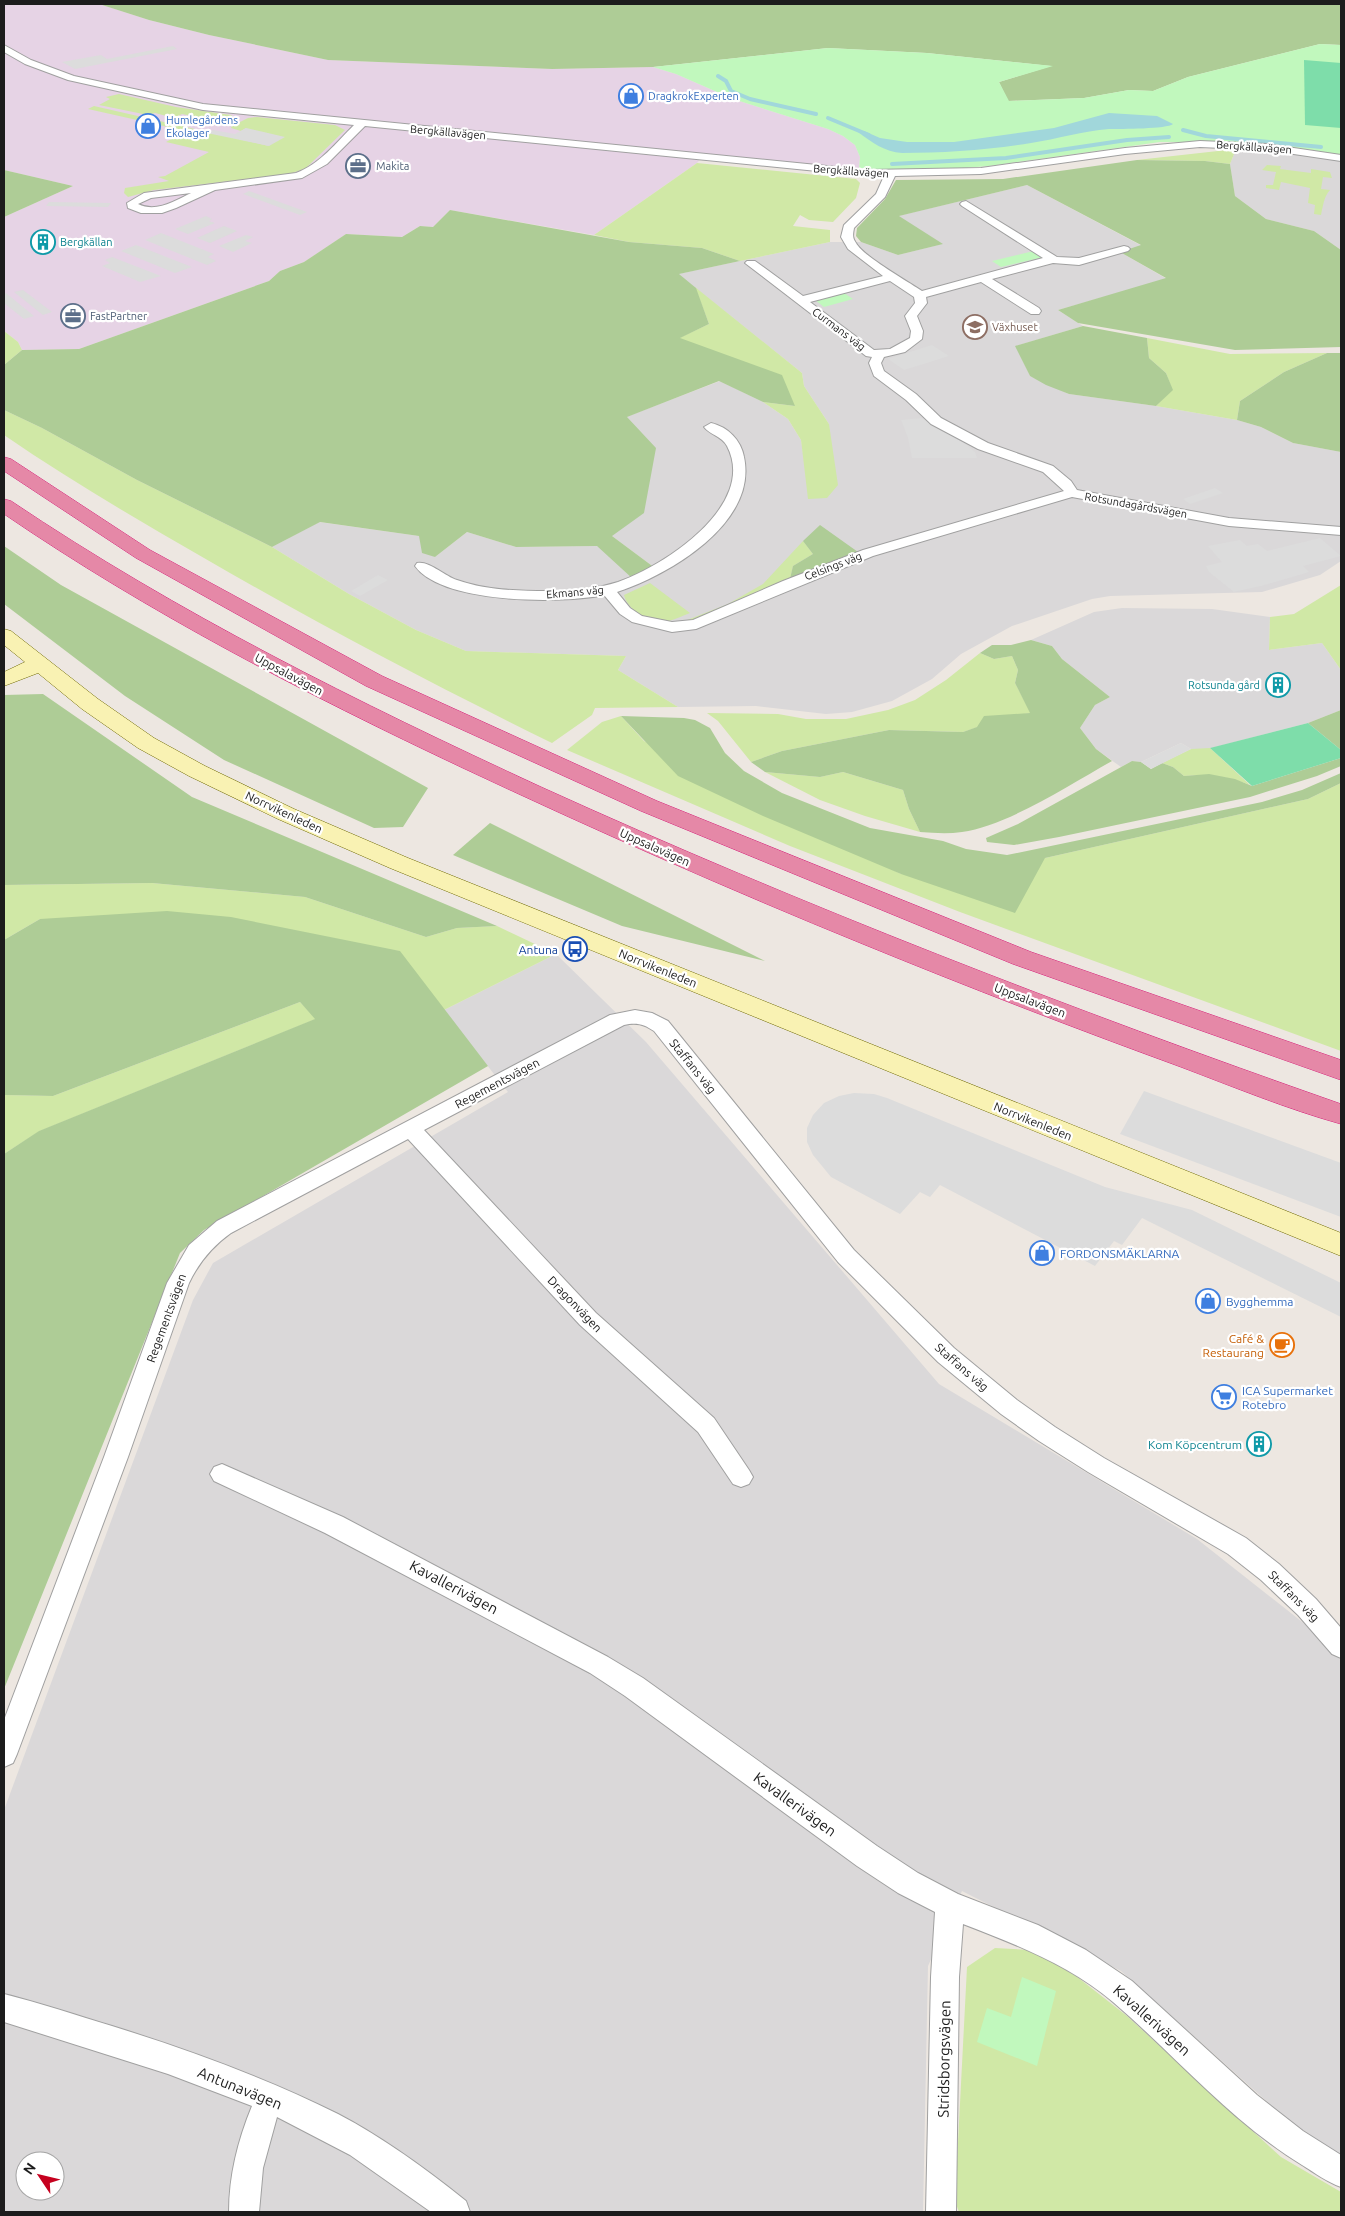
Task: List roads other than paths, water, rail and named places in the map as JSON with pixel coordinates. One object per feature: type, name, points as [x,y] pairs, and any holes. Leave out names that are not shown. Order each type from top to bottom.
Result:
[{"type":"highway","points":[[4,455],[52,495]]},
{"type":"highway","points":[[4,463],[143,554],[374,681],[649,806],[1022,958],[1341,1070]]},
{"type":"highway","name":"Uppsalavägen","points":[[4,505],[33,526],[162,606],[300,680],[352,707],[591,819],[752,890],[927,961],[1341,1114]]},
{"type":"main road","name":"Norrvikenleden","points":[[4,636],[90,704],[146,743],[197,771],[286,814],[398,863],[1341,1245]]},
{"type":"main road","points":[[4,680],[39,664]]},
{"type":"street","name":"Bergkällavägen","points":[[4,48],[28,62],[60,74],[175,102],[243,112],[867,173],[981,171],[1143,149],[1200,144],[1267,147],[1341,158]]},
{"type":"street","points":[[212,187],[161,210],[141,210],[132,206],[135,200],[148,195],[212,187],[280,179],[308,172],[323,162],[360,124]]},
{"type":"street","points":[[890,174],[881,195],[848,227],[847,238],[852,247],[920,295],[1053,259]]},
{"type":"street","points":[[966,204],[1059,262],[1076,262],[1124,249]]},
{"type":"street","name":"Curmans väg","points":[[751,263],[870,352],[879,355],[908,345],[916,339],[917,331],[911,316],[921,303],[920,295]]},
{"type":"street","name":"Curmans väg","points":[[802,300],[892,277]]},
{"type":"street","points":[[982,278],[1035,311]]},
{"type":"street","name":"Rotsundagårdsvägen","points":[[879,355],[875,363],[878,373],[911,396],[936,421],[983,446],[1048,469],[1066,484],[1072,493],[1229,522],[1341,531]]},
{"type":"street","name":"Ekmans väg","points":[[422,566],[442,579],[489,591],[543,595],[608,590],[642,578],[672,561],[708,532],[728,507],[734,496],[740,476],[736,446],[727,435],[711,427]]},
{"type":"street","name":"Celsings väg","points":[[608,590],[625,611],[637,619],[672,627],[696,624],[788,584],[868,553],[1072,493]]},
{"type":"street","name":"Regementsvägen","points":[[4,1754],[116,1457],[186,1264],[197,1248],[224,1227],[617,1020],[628,1016],[646,1017]]},
{"type":"street","name":"Staffans väg","points":[[646,1017],[661,1026],[846,1256],[946,1355],[1002,1402],[1047,1434],[1237,1546],[1270,1572],[1307,1608],[1341,1646]]},
{"type":"street","name":"Dragonvägen","points":[[410,1128],[588,1319],[706,1425],[742,1477]]},
{"type":"street","name":"Kavallerivägen","points":[[222,1474],[334,1525],[599,1664],[867,1856],[908,1883],[950,1905],[1028,1935],[1076,1960],[1114,1986],[1163,2028],[1246,2106],[1292,2142],[1341,2172]]},
{"type":"street","name":"Stridsborgsvägen","points":[[941,2212],[945,1977],[950,1905]]},
{"type":"street","name":"Antunavägen","points":[[4,2008],[195,2069],[269,2099],[328,2126],[366,2148],[455,2212]]},
{"type":"street","points":[[244,2212],[244,2182],[249,2157],[255,2133],[269,2099]]},
{"type":"water","points":[[1109,113],[1157,116],[1173,124],[1153,128],[1099,130],[999,148],[918,153],[902,153],[884,149],[858,132],[864,131],[880,138],[907,142],[954,142],[1054,128]]},
{"type":"waterway","points":[[718,76],[726,81],[731,91],[750,99],[816,114]]},
{"type":"waterway","points":[[828,118],[869,135]]},
{"type":"waterway","points":[[1183,130],[1206,136],[1321,147]]},
{"type":"waterway","points":[[892,164],[1006,158],[1127,140],[1169,137]]},
{"type":"place","name":"DragkrokExperten","points":[[631,96]]},
{"type":"place","name":"Humlegårdens Ekolager","points":[[148,126]]},
{"type":"place","name":"Makita","points":[[358,166]]},
{"type":"place","name":"Bergkällan","points":[[43,242]]},
{"type":"place","name":"FastPartner","points":[[73,316]]},
{"type":"place","name":"Växhuset","points":[[975,327]]},
{"type":"place","name":"Rotsunda gård","points":[[1278,685]]},
{"type":"place","name":"Antuna","points":[[575,949]]},
{"type":"place","name":"FORDONSMÄKLARNA","points":[[1042,1253]]},
{"type":"place","name":"Bygghemma","points":[[1208,1301]]},
{"type":"place","name":"Café & Restaurang","points":[[1282,1345]]},
{"type":"place","name":"ICA Supermarket Rotebro","points":[[1224,1397]]},
{"type":"place","name":"Kom Köpcentrum","points":[[1259,1444]]}]
